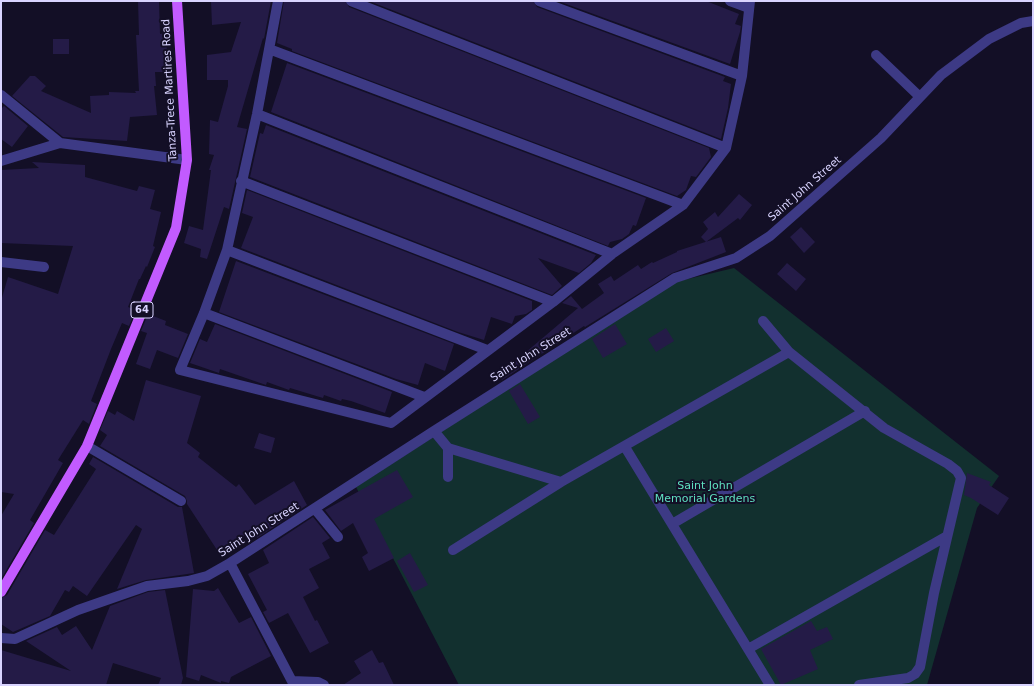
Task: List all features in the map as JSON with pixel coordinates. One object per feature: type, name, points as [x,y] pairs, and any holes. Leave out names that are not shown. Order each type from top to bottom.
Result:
[{"type":"main road","name":"Tanza-Trece Martires Road","points":[[1,592],[86,446],[176,228],[186,160],[177,1]]},
{"type":"street","points":[[278,1],[257,114],[227,250],[204,313],[180,370],[391,423],[486,350],[553,302],[612,254],[683,205],[726,148],[742,76],[750,5],[730,1]]},
{"type":"street","points":[[351,1],[362,3],[726,148]]},
{"type":"street","points":[[539,1],[742,76]]},
{"type":"street","name":"Saint John Street","points":[[1,638],[16,639],[78,610],[147,586],[188,582],[207,576],[230,563],[315,510],[434,431],[675,278],[736,258],[770,236],[881,138],[941,75],[989,39],[1021,22],[1033,21]]},
{"type":"street","points":[[268,49],[683,205]]},
{"type":"street","points":[[876,55],[920,98]]},
{"type":"street","points":[[1,95],[60,143]]},
{"type":"street","points":[[257,114],[612,254]]},
{"type":"street","points":[[1,161],[60,143],[186,160]]},
{"type":"street","points":[[241,181],[553,302]]},
{"type":"street","points":[[227,250],[486,350]]},
{"type":"street","points":[[1,262],[44,267]]},
{"type":"street","points":[[204,313],[424,397]]},
{"type":"street","points":[[763,321],[789,352],[884,428],[956,471],[961,478],[947,536],[920,667],[915,674],[908,678],[859,685]]},
{"type":"street","points":[[453,550],[561,482],[625,447],[789,352]]},
{"type":"street","points":[[672,524],[865,412]]},
{"type":"street","points":[[434,431],[448,448],[561,482]]},
{"type":"street","points":[[86,446],[181,501]]},
{"type":"street","points":[[625,447],[770,685]]},
{"type":"street","points":[[448,448],[448,477]]},
{"type":"street","points":[[315,510],[338,537]]},
{"type":"street","points":[[748,650],[947,536]]},
{"type":"street","points":[[230,563],[293,683],[318,682],[324,685]]},
{"type":"green space","name":"Saint John Memorial Gardens","points":[[734,268],[999,476],[977,508],[927,685],[459,685],[356,487],[671,283]]},
{"type":"building","points":[[138,1],[159,1],[160,34],[166,33],[168,72],[155,72],[156,86],[154,86],[157,115],[130,117],[127,141],[63,137],[12,96],[30,76],[35,76],[46,86],[41,91],[91,113],[90,96],[109,95],[109,92],[136,93],[135,91],[139,91],[136,35],[139,35]]},
{"type":"building","points":[[211,1],[271,1],[264,39],[263,38],[237,127],[247,129],[229,209],[224,207],[207,259],[200,257],[201,249],[184,243],[189,226],[203,230],[211,170],[209,170],[214,155],[209,154],[210,120],[218,122],[228,86],[228,80],[207,80],[207,55],[231,52],[241,22],[212,25]]},
{"type":"building","points":[[284,1],[345,1],[349,7],[709,148],[711,157],[696,177],[691,176],[686,190],[677,196],[292,51],[292,49],[277,43]]},
{"type":"building","points":[[369,1],[533,1],[537,7],[725,77],[723,81],[731,84],[728,108],[721,139]]},
{"type":"building","points":[[558,1],[706,1],[739,14],[735,24],[741,26],[730,64]]},
{"type":"building","points":[[53,39],[69,39],[69,54],[53,54]]},
{"type":"building","points":[[287,63],[646,198],[636,226],[633,225],[629,234],[622,239],[610,242],[608,246],[271,112]]},
{"type":"building","points":[[4,106],[28,126],[12,147],[1,139],[1,109]]},
{"type":"building","points":[[266,125],[596,255],[591,263],[579,273],[538,258],[562,286],[552,295],[250,177],[260,133],[263,134]]},
{"type":"building","points":[[32,162],[85,165],[85,177],[137,191],[139,186],[155,190],[150,209],[161,212],[153,246],[155,247],[147,267],[146,266],[139,279],[128,307],[136,310],[129,326],[122,323],[111,349],[91,401],[97,404],[89,424],[83,420],[58,460],[63,463],[30,520],[34,523],[1,579],[1,516],[14,494],[1,492],[1,301],[8,277],[58,294],[73,246],[1,243],[1,170],[39,168]]},
{"type":"building","points":[[247,190],[532,301],[532,310],[526,314],[515,316],[512,324],[491,317],[484,340],[458,332],[241,248],[253,217],[242,213]]},
{"type":"building","points":[[739,194],[752,205],[740,220],[738,218],[706,242],[701,237],[708,229],[703,222],[715,212],[718,217]]},
{"type":"building","points":[[801,227],[815,242],[804,253],[790,237]]},
{"type":"building","points":[[721,237],[726,252],[672,273],[585,327],[584,326],[502,380],[499,375],[578,308],[562,303],[571,296],[582,309],[604,293],[598,284],[611,276],[614,281],[638,265],[641,269],[652,262],[653,263],[677,251]]},
{"type":"building","points":[[236,261],[454,344],[445,371],[425,363],[418,385],[396,379],[219,312]]},
{"type":"building","points":[[787,263],[806,279],[796,291],[777,274]]},
{"type":"building","points":[[148,314],[166,321],[165,325],[188,334],[178,358],[157,350],[150,369],[136,364],[147,333],[141,331]]},
{"type":"building","points":[[215,324],[392,392],[385,413],[351,401],[342,399],[341,401],[324,395],[323,398],[290,388],[289,390],[267,382],[266,385],[220,369],[219,373],[190,363],[200,339],[207,342]]},
{"type":"building","points":[[615,324],[627,344],[603,358],[592,339]]},
{"type":"building","points":[[666,328],[674,341],[656,352],[648,339]]},
{"type":"building","points":[[146,380],[201,396],[187,443],[200,453],[198,457],[236,487],[239,484],[255,505],[294,481],[307,505],[257,538],[256,535],[250,540],[246,535],[219,553],[187,504],[185,496],[100,446],[107,435],[100,430],[108,411],[115,415],[117,411],[134,421]]},
{"type":"building","points":[[520,384],[540,417],[528,424],[509,391]]},
{"type":"building","points":[[259,433],[275,438],[271,453],[254,448]]},
{"type":"building","points":[[93,457],[178,507],[182,507],[194,573],[146,580],[117,589],[142,529],[136,525],[87,596],[73,586],[69,592],[65,590],[50,616],[13,632],[1,624],[1,598],[7,595],[45,530],[54,535],[96,469],[89,464]]},
{"type":"building","points":[[397,470],[413,497],[374,519],[394,558],[369,571],[362,557],[368,553],[353,523],[341,531],[325,510]]},
{"type":"building","points":[[967,473],[991,482],[989,485],[1009,498],[998,515],[964,495]]},
{"type":"building","points":[[313,517],[330,538],[322,543],[330,558],[309,569],[319,588],[303,597],[315,621],[317,620],[329,643],[310,653],[288,613],[269,623],[263,612],[267,610],[248,574],[269,563],[263,550]]},
{"type":"building","points":[[410,553],[428,585],[414,592],[397,561]]},
{"type":"building","points":[[218,588],[239,623],[251,617],[271,656],[231,677],[229,683],[221,681],[221,683],[201,675],[199,681],[186,677],[193,589],[214,591]]},
{"type":"building","points":[[165,590],[183,678],[181,685],[158,685],[161,678],[113,663],[106,685],[1,685],[1,650],[71,671],[26,641],[57,627],[62,635],[76,626],[92,650],[110,606],[148,592]]},
{"type":"building","points":[[811,621],[817,631],[827,627],[833,639],[810,650],[818,669],[781,685],[761,649]]},
{"type":"building","points":[[372,650],[379,663],[383,662],[394,685],[343,685],[361,673],[354,661]]}]
